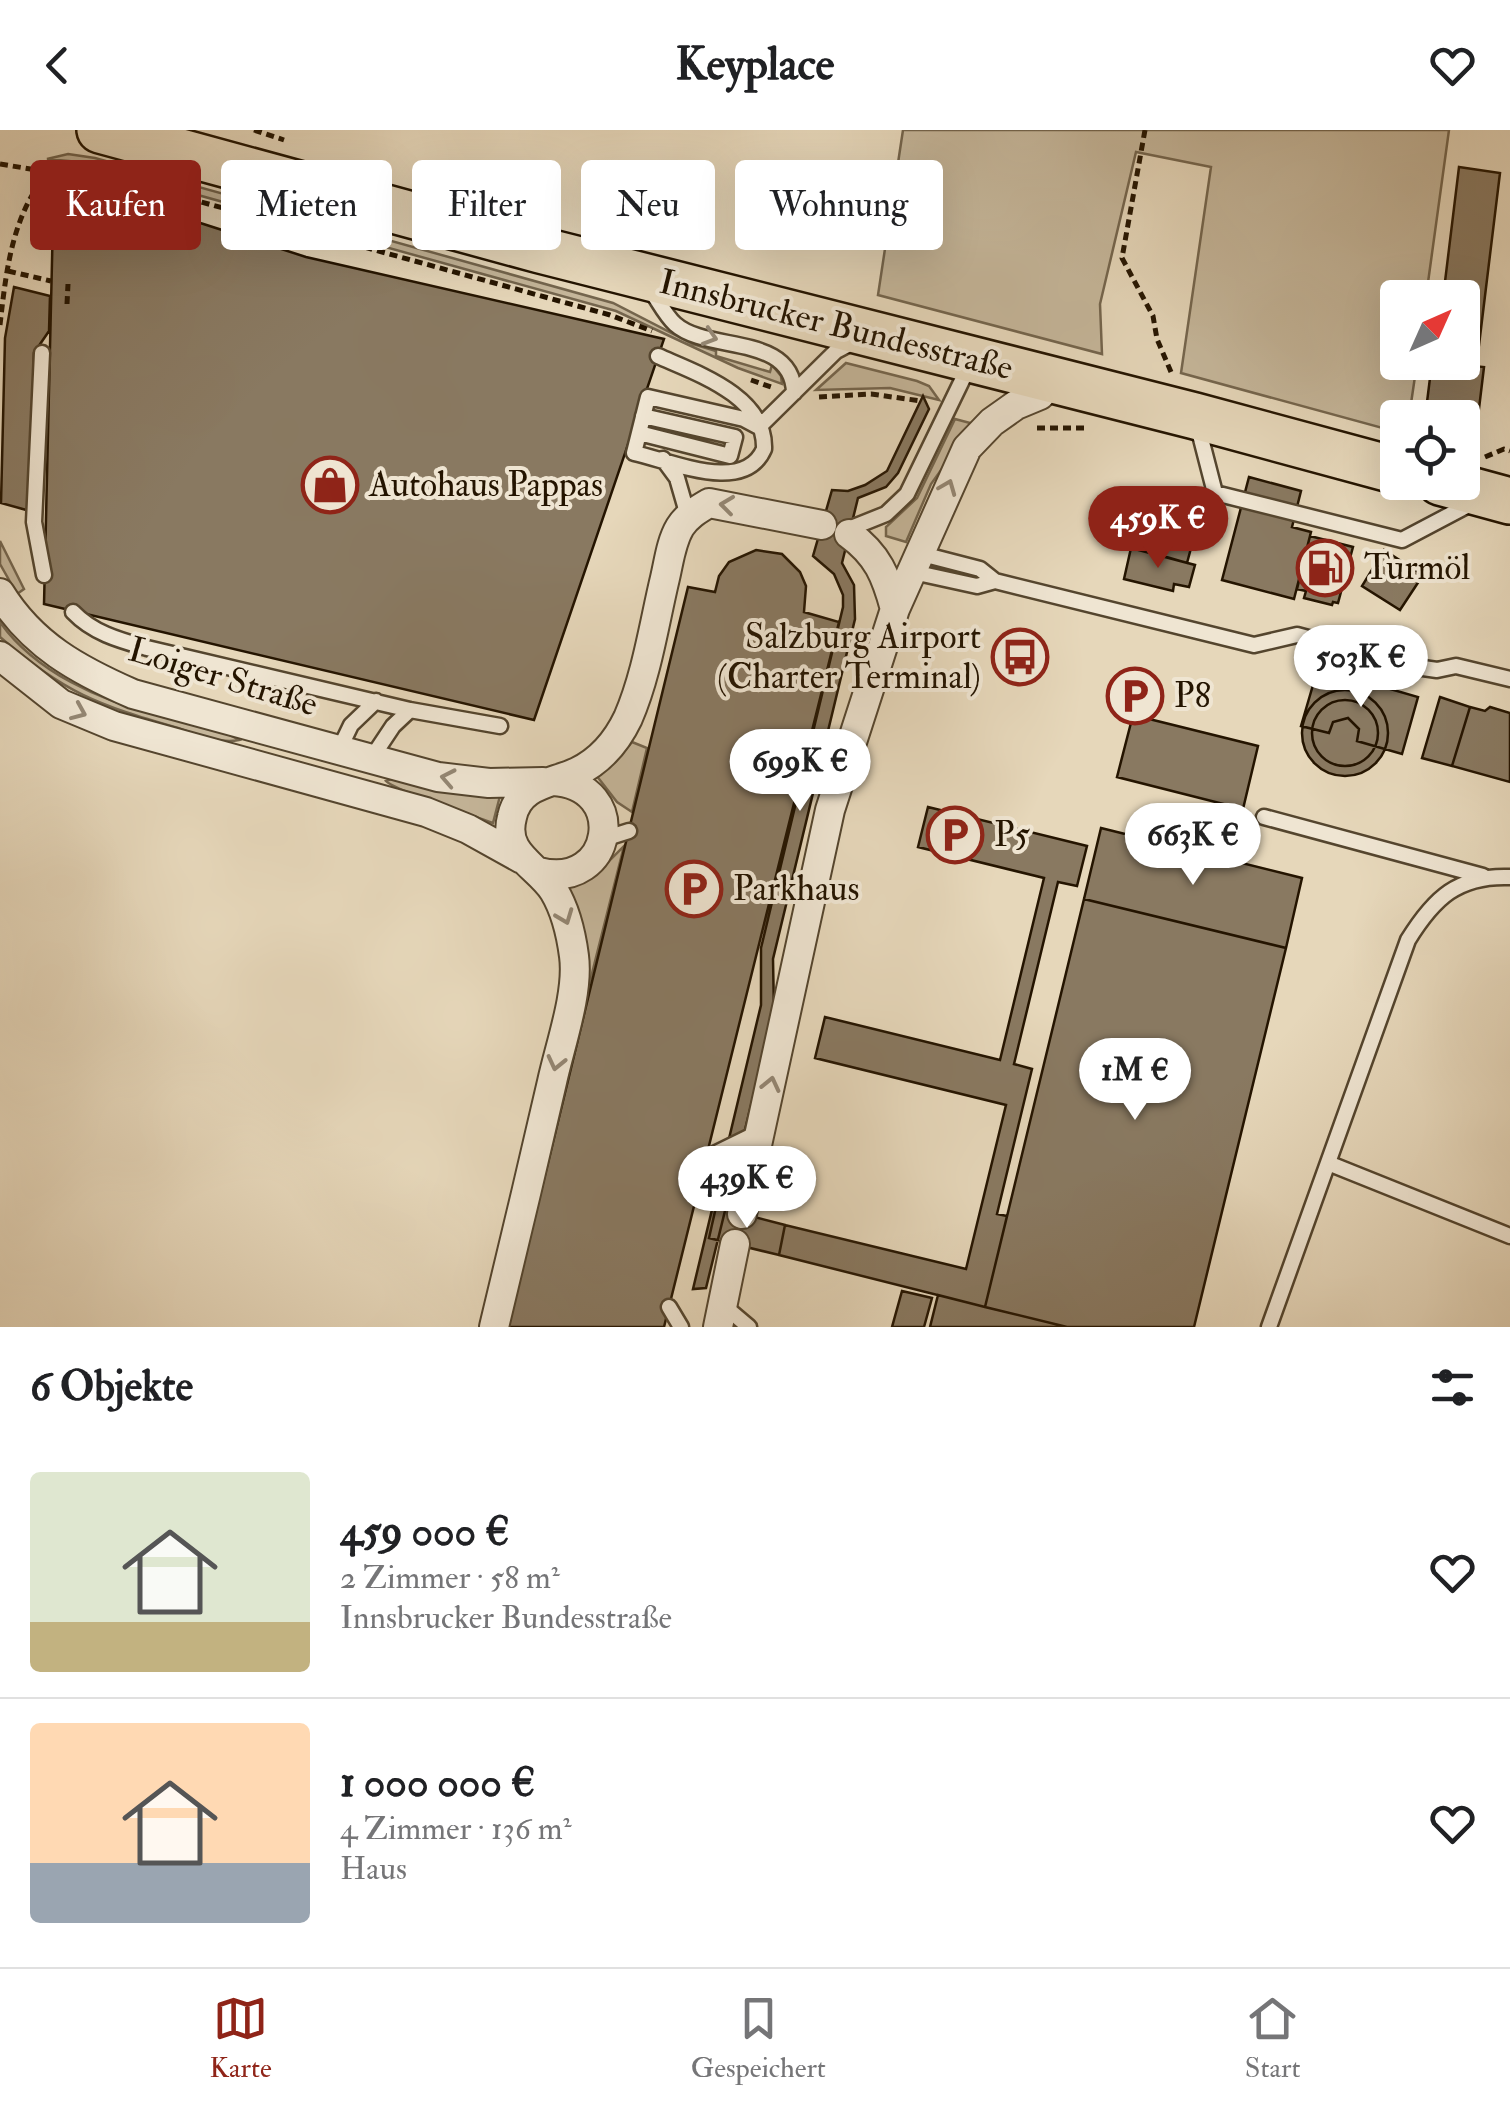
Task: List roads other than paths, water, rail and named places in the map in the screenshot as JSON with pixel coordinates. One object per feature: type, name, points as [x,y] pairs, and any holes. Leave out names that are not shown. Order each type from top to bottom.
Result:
[{"type":"main road","name":"Innsbrucker Bundesstraße","points":[[100,130],[972,361],[1054,390],[1184,398],[1380,465]]},
{"type":"street","points":[[742,1214],[830,810],[896,609],[966,448],[1016,405],[1054,390]]},
{"type":"street","points":[[494,1327],[576,968],[572,935],[562,906],[511,837],[513,811],[529,790],[577,772],[599,757],[623,728],[637,696],[672,545],[688,517],[708,503],[822,525]]},
{"type":"street","points":[[850,531],[881,564],[896,609]]},
{"type":"street","name":"Loiger Straße","points":[[0,593],[14,616],[49,651],[86,674],[338,769],[468,829],[531,866]]},
{"type":"street","name":"Loiger Straße","points":[[0,656],[61,704],[114,726],[230,758],[338,769],[371,759],[464,782],[549,782]]},
{"type":"street","points":[[531,866],[551,875],[575,872],[595,856],[601,845],[604,822],[595,800],[576,784],[549,782]]},
{"type":"street","points":[[720,1316],[735,1244]]},
{"type":"lane","points":[[640,275],[676,326],[769,355],[786,366],[794,379],[794,393]]},
{"type":"lane","points":[[760,427],[836,351],[874,336]]},
{"type":"lane","points":[[42,353],[34,522],[44,575]]},
{"type":"lane","points":[[658,356],[731,392],[760,427],[765,440],[761,457],[738,474],[724,474],[634,452],[648,397],[744,418],[760,427]]},
{"type":"lane","points":[[850,531],[886,514],[907,494],[972,361]]},
{"type":"lane","points":[[1184,398],[1215,494],[1402,540],[1499,498]]},
{"type":"lane","points":[[639,434],[730,456],[735,437],[643,416]]},
{"type":"lane","points":[[662,459],[676,478],[688,517]]},
{"type":"lane","points":[[918,563],[977,586],[995,581],[1254,645],[1297,635],[1416,667],[1436,670],[1456,666],[1510,679]]},
{"type":"lane","points":[[72,612],[107,636],[410,710],[500,726]]},
{"type":"lane","points":[[338,769],[352,725],[376,701]]},
{"type":"lane","points":[[371,759],[410,710]]},
{"type":"lane","points":[[1264,817],[1484,876],[1510,877]]},
{"type":"lane","points":[[601,845],[628,831]]},
{"type":"lane","points":[[1269,1327],[1408,940],[1428,909],[1454,888],[1484,876]]},
{"type":"lane","points":[[706,1158],[760,1132]]},
{"type":"lane","points":[[1328,1163],[1510,1236]]},
{"type":"lane","points":[[669,1307],[681,1327]]},
{"type":"lane","points":[[720,1316],[749,1327]]},
{"type":"place","name":"Autohaus Pappas","points":[[330,485]]},
{"type":"place","name":"Turmöl","points":[[1325,568]]},
{"type":"place","name":"Salzburg Airport (Charter Terminal)","points":[[1020,657]]},
{"type":"place","name":"P8","points":[[1135,696]]},
{"type":"place","name":"P5","points":[[955,835]]},
{"type":"place","name":"Parkhaus","points":[[694,889]]}]
